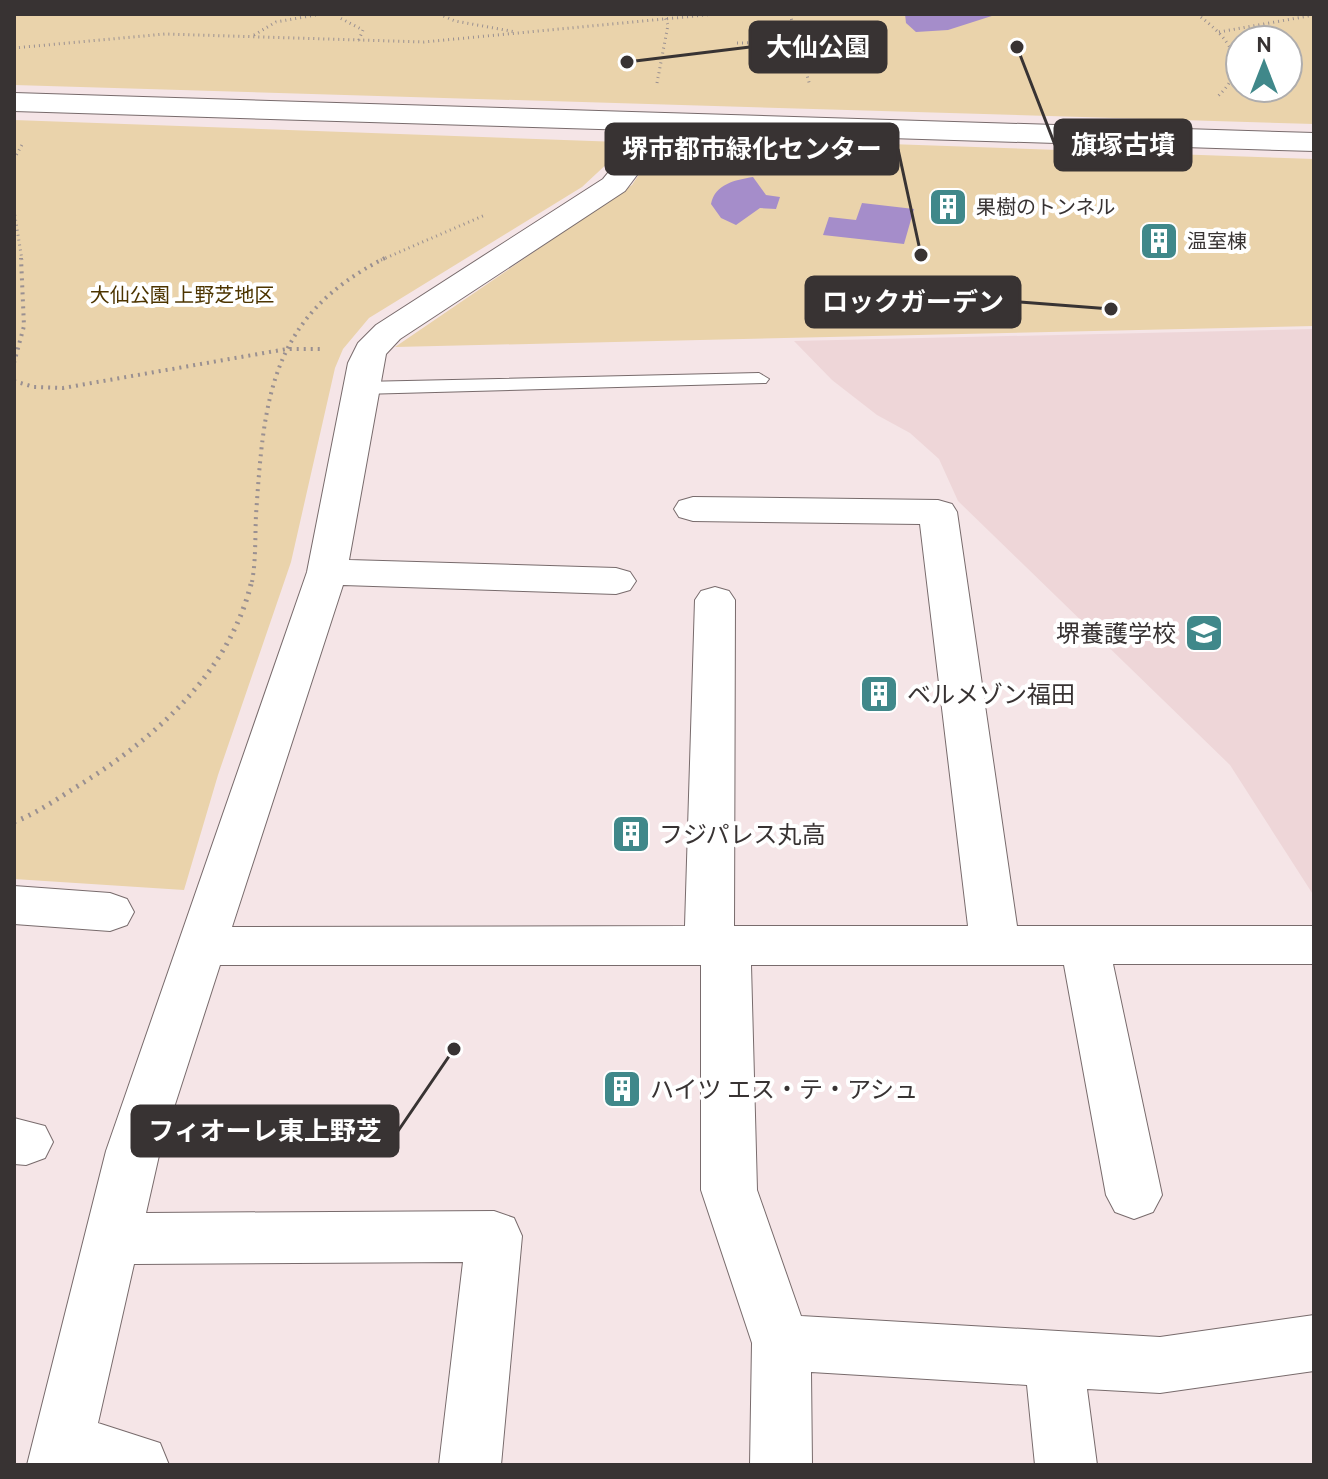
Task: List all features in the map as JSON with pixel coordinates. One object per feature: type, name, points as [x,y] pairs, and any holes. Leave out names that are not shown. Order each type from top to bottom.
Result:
[{"type":"street","points":[[14,102],[652,108],[1314,142]]},
{"type":"street","points":[[138,1465],[60,1454],[133,1151],[327,572],[366,369],[388,332],[614,185],[634,159],[652,108]]},
{"type":"street","points":[[693,509],[938,512],[995,945]]},
{"type":"street","points":[[327,572],[616,581]]},
{"type":"street","points":[[715,600],[717,945],[729,1190],[781,1343],[781,1465]]},
{"type":"street","points":[[14,905],[110,912]]},
{"type":"street","points":[[201,946],[995,945],[1085,948],[1314,945]]},
{"type":"street","points":[[1085,948],[1134,1195]]},
{"type":"street","points":[[114,1239],[494,1236],[470,1465]]},
{"type":"street","points":[[781,1343],[1160,1365],[1314,1343]]},
{"type":"street","points":[[1054,1359],[1066,1465]]},
{"type":"lane","points":[[366,369],[759,379]]},
{"type":"path","points":[[253,36],[271,22],[321,14]]},
{"type":"path","points":[[340,14],[340,18],[363,30],[358,42]]},
{"type":"path","points":[[439,14],[455,21],[524,34]]},
{"type":"path","points":[[652,108],[666,20],[664,14]]},
{"type":"path","points":[[14,48],[165,34],[424,42],[716,14]]},
{"type":"path","points":[[790,14],[810,86]]},
{"type":"path","points":[[1197,14],[1219,32],[1236,56],[1236,68],[1221,95],[1208,103]]},
{"type":"path","points":[[1219,32],[1314,15]]},
{"type":"path","points":[[737,43],[800,42]]},
{"type":"path","points":[[14,210],[27,308],[23,343],[14,363]]},
{"type":"path","points":[[14,822],[99,775],[137,747],[191,694],[235,629],[252,583],[261,436],[269,400],[287,349],[310,312],[340,284],[381,259],[492,212]]},
{"type":"path","points":[[14,381],[34,387],[63,388],[287,349],[366,369]]},
{"type":"shaded area","points":[[905,14],[998,14],[948,30],[916,32],[906,23]]},
{"type":"shaded area","points":[[753,177],[766,195],[780,197],[776,209],[760,208],[736,225],[721,218],[711,204],[713,197],[721,187]]},
{"type":"shaded area","points":[[862,203],[914,209],[904,244],[823,235],[829,217],[856,220]]},
{"type":"shaded area","name":"堺養護学校","points":[[1314,329],[1314,896],[1230,765],[958,501],[939,459],[910,433],[877,415],[832,380],[794,341]]},
{"type":"green space","points":[[14,14],[1314,14],[1314,124],[14,85]]},
{"type":"green space","name":"大仙公園 上野芝地区","points":[[14,120],[620,142],[611,160],[582,187],[369,318],[343,349],[335,368],[291,562],[218,775],[184,890],[14,879]]},
{"type":"green space","points":[[664,136],[1314,159],[1314,326],[395,347],[632,185]]},
{"type":"place","name":"旗塚古墳","points":[[1017,47]]},
{"type":"place","name":"大仙公園","points":[[627,62]]},
{"type":"place","name":"果樹のトンネル","points":[[948,207]]},
{"type":"place","name":"温室棟","points":[[1159,241]]},
{"type":"place","name":"堺市都市緑化センター","points":[[921,255]]},
{"type":"place","name":"ロックガーデン","points":[[1111,309]]},
{"type":"place","name":"堺養護学校","points":[[1204,633]]},
{"type":"place","name":"ベルメゾン福田","points":[[879,694]]},
{"type":"place","name":"フジパレス丸高","points":[[631,834]]},
{"type":"place","name":"フィオーレ東上野芝","points":[[454,1049]]},
{"type":"place","name":"ハイツ エス・テ・アシュ","points":[[622,1089]]}]
